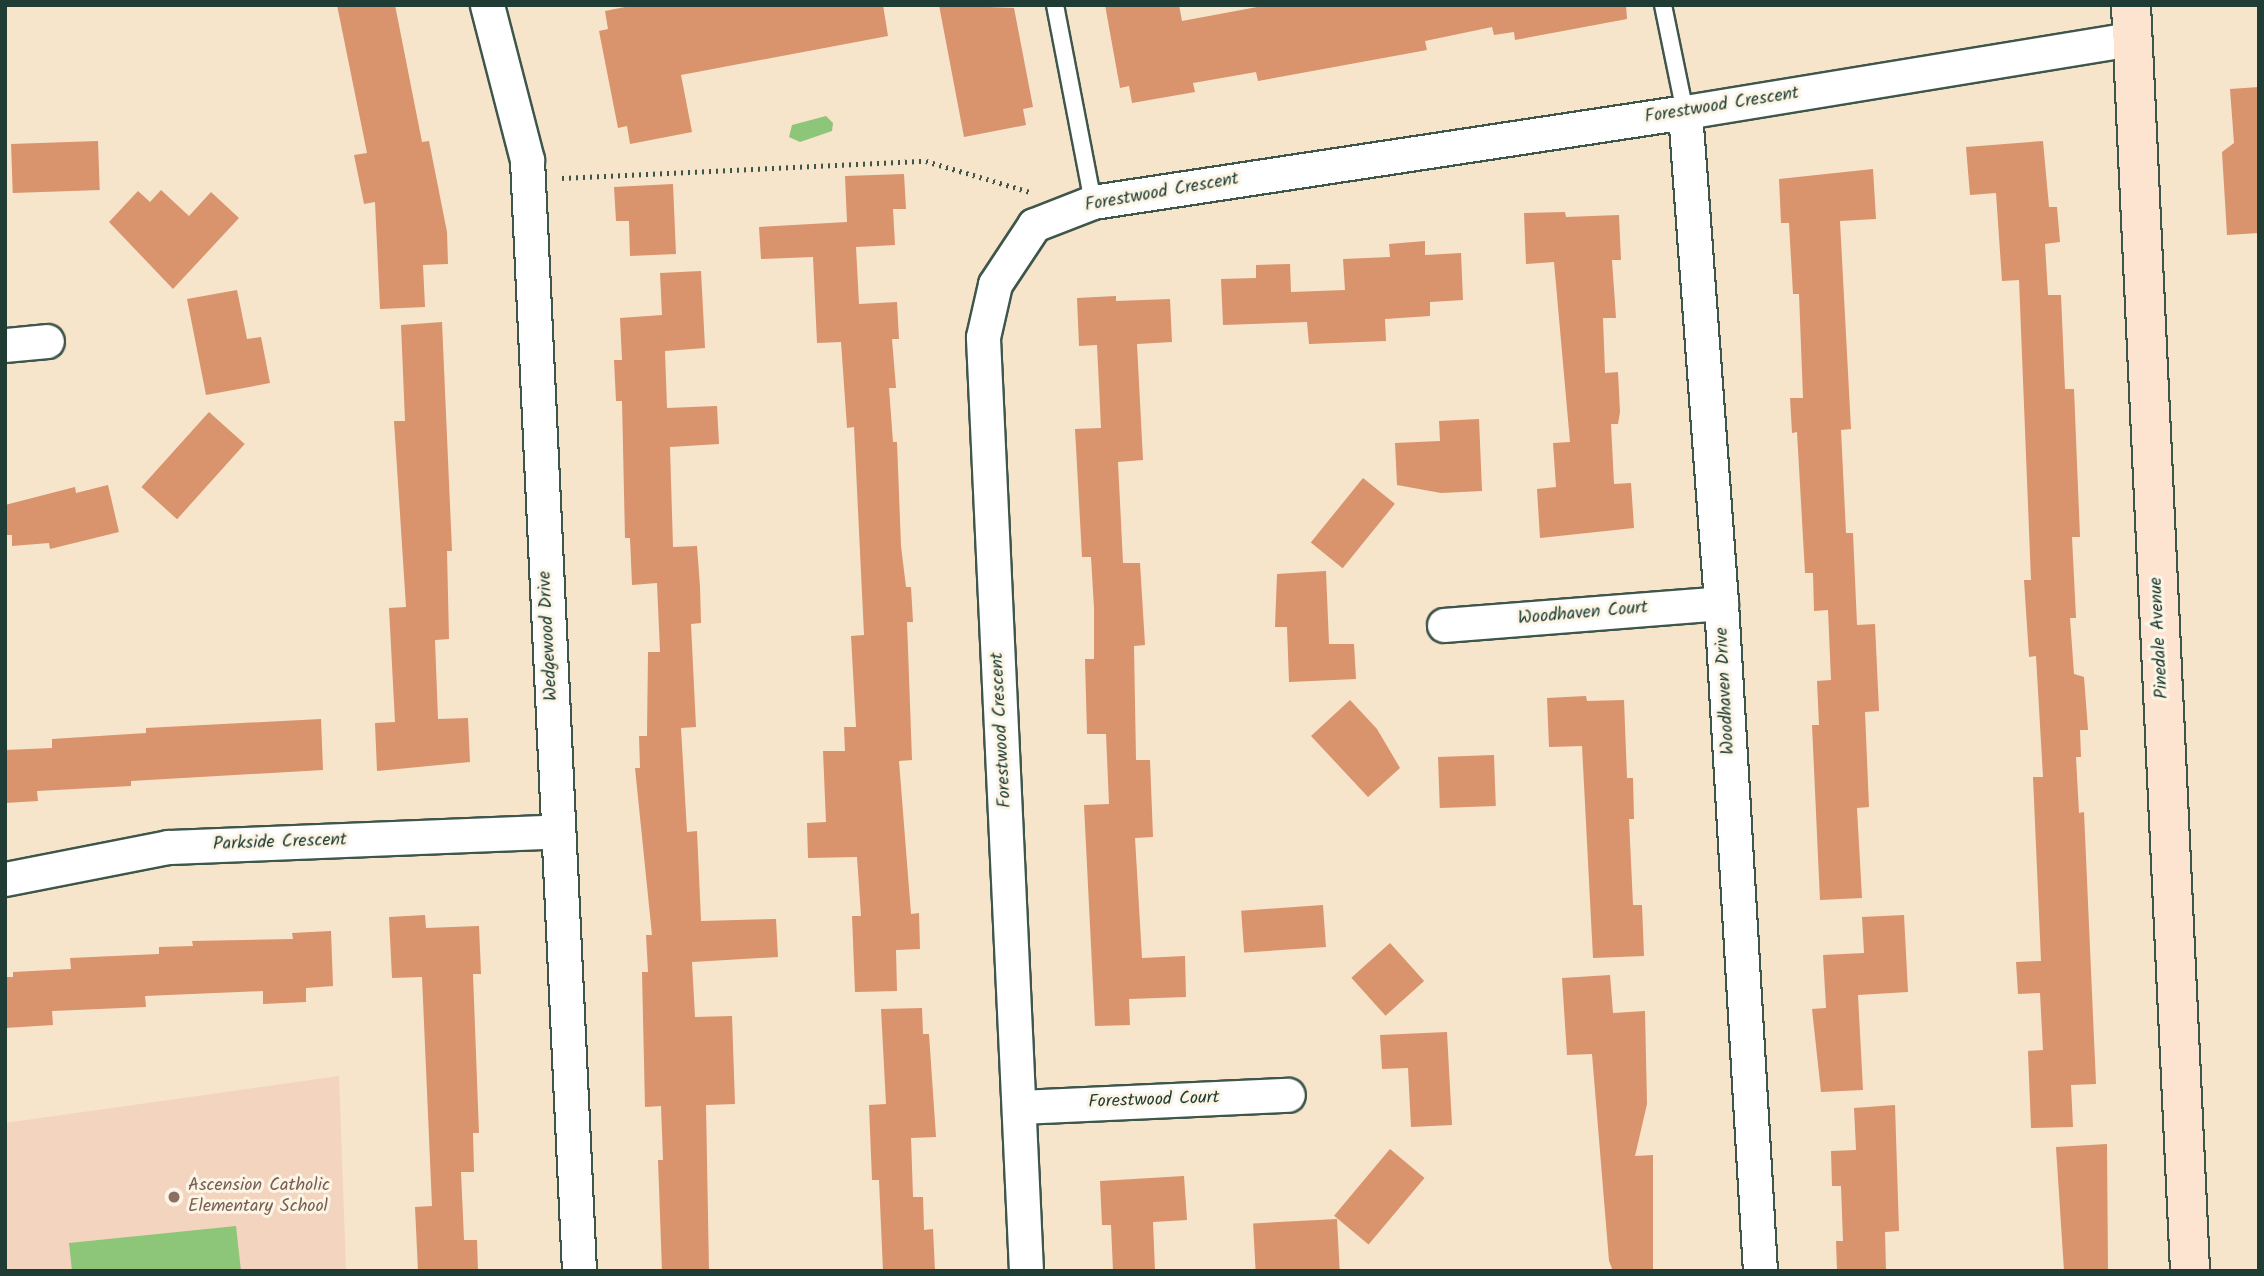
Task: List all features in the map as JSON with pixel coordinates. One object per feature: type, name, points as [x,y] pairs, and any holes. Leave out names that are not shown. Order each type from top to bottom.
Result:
[{"type":"street","name":"Wedgewood Drive","points":[[487,5],[528,180],[579,1271]]},
{"type":"street","name":"Forestwood Crescent","points":[[1026,1271],[983,337],[995,284],[1034,225],[1093,202],[1685,112],[2131,22]]},
{"type":"street","name":"Pinedale Avenue","points":[[2131,22],[2190,1271]]},
{"type":"street","name":"Woodhaven Drive","points":[[1685,112],[1721,603],[1760,1271]]},
{"type":"street","points":[[5,345],[47,341]]},
{"type":"street","name":"Woodhaven Court","points":[[1444,625],[1721,603]]},
{"type":"street","name":"Parkside Crescent","points":[[5,878],[168,848],[558,831]]},
{"type":"street","name":"Forestwood Court","points":[[1020,1107],[1288,1096]]},
{"type":"lane","points":[[1055,5],[1093,202]]},
{"type":"lane","points":[[1663,5],[1685,112]]},
{"type":"path","points":[[528,180],[926,161],[1026,188],[1057,216]]},
{"type":"shaded area","name":"Ascension Catholic Elementary School","points":[[339,1076],[346,1271],[5,1271],[5,1123]]},
{"type":"green space","points":[[826,116],[833,123],[832,131],[800,142],[789,137],[792,125]]},
{"type":"green space","points":[[236,1226],[241,1271],[72,1271],[69,1243]]},
{"type":"building","points":[[337,5],[395,5],[422,142],[429,141],[447,232],[448,264],[423,265],[425,307],[380,309],[375,202],[364,204],[354,155],[367,153]]},
{"type":"building","points":[[635,5],[883,5],[888,36],[681,75],[692,132],[630,144],[627,126],[618,128],[599,31],[608,29],[605,11]]},
{"type":"building","points":[[939,5],[1014,8],[1033,107],[1023,109],[1026,125],[964,137]]},
{"type":"building","points":[[1105,5],[1179,5],[1182,21],[1268,5],[1626,5],[1627,19],[1515,40],[1514,32],[1494,35],[1492,27],[1425,41],[1427,50],[1258,81],[1256,72],[1193,83],[1195,92],[1132,103],[1129,86],[1120,88]]},
{"type":"building","points":[[2259,87],[2259,233],[2227,235],[2222,152],[2234,143],[2230,89]]},
{"type":"building","points":[[98,141],[100,190],[13,193],[11,144]]},
{"type":"building","points":[[2043,141],[2049,207],[2057,207],[2060,242],[2045,244],[2048,295],[2061,295],[2065,389],[2074,389],[2080,537],[2072,537],[2076,618],[2070,618],[2074,674],[2084,677],[2088,730],[2080,730],[2081,757],[2076,757],[2079,813],[2084,812],[2096,1084],[2071,1085],[2073,1127],[2031,1128],[2028,1051],[2043,1050],[2040,993],[2018,994],[2016,962],[2041,961],[2033,777],[2043,777],[2036,656],[2029,657],[2024,580],[2031,580],[2019,280],[2002,281],[1996,193],[1970,195],[1966,147]]},
{"type":"building","points":[[1873,169],[1876,219],[1840,221],[1851,429],[1841,430],[1846,533],[1853,533],[1857,625],[1875,624],[1879,711],[1865,712],[1869,807],[1857,808],[1862,898],[1820,900],[1812,725],[1819,725],[1817,681],[1831,680],[1828,610],[1814,611],[1813,573],[1805,573],[1797,432],[1792,433],[1790,398],[1803,398],[1799,294],[1793,294],[1789,223],[1781,223],[1779,179]]},
{"type":"building","points":[[904,174],[906,209],[893,209],[895,245],[856,247],[859,304],[897,302],[899,339],[892,339],[896,388],[889,388],[893,442],[897,442],[901,546],[906,587],[911,587],[913,622],[907,622],[912,760],[899,761],[911,914],[919,913],[920,949],[896,950],[897,991],[855,992],[852,916],[861,916],[857,857],[808,858],[807,823],[826,822],[823,751],[845,751],[844,727],[856,727],[851,636],[864,635],[854,427],[847,428],[841,342],[817,343],[813,257],[761,259],[759,227],[847,222],[845,176]]},
{"type":"building","points":[[673,184],[676,254],[630,256],[629,221],[616,221],[614,187]]},
{"type":"building","points":[[161,190],[189,216],[211,192],[239,218],[173,289],[109,222],[138,191],[150,202]]},
{"type":"building","points":[[1565,212],[1566,217],[1619,215],[1621,260],[1612,260],[1616,318],[1603,318],[1605,373],[1618,372],[1620,412],[1618,424],[1611,424],[1614,484],[1631,483],[1634,528],[1540,538],[1537,489],[1556,487],[1553,443],[1570,442],[1554,262],[1526,264],[1524,213]]},
{"type":"building","points":[[1425,241],[1425,255],[1461,253],[1463,300],[1430,302],[1430,316],[1385,319],[1386,341],[1309,344],[1307,322],[1223,325],[1221,279],[1256,278],[1256,265],[1290,264],[1291,292],[1345,290],[1343,259],[1390,257],[1389,244]]},
{"type":"building","points":[[701,271],[705,348],[665,351],[667,408],[717,406],[719,444],[670,447],[673,547],[697,546],[700,587],[701,623],[691,624],[696,727],[681,728],[687,832],[697,831],[701,921],[776,919],[778,957],[692,962],[695,1017],[732,1016],[735,1104],[706,1105],[709,1271],[662,1271],[658,1160],[663,1160],[661,1106],[645,1107],[642,972],[648,972],[646,935],[652,935],[635,768],[640,768],[639,736],[647,736],[648,652],[660,652],[657,583],[632,585],[630,538],[625,538],[622,401],[616,401],[614,360],[622,360],[620,318],[662,315],[660,273]]},
{"type":"building","points":[[237,290],[247,339],[261,337],[270,383],[206,395],[187,299]]},
{"type":"building","points":[[1116,296],[1116,301],[1170,299],[1172,342],[1137,344],[1143,460],[1118,462],[1123,563],[1140,563],[1145,645],[1134,646],[1136,760],[1150,760],[1153,837],[1135,838],[1142,958],[1185,956],[1186,997],[1129,999],[1130,1025],[1095,1026],[1084,805],[1109,804],[1106,734],[1087,734],[1085,659],[1094,659],[1094,608],[1091,557],[1082,557],[1075,429],[1101,428],[1097,345],[1079,346],[1077,298]]},
{"type":"building","points":[[442,322],[452,551],[447,551],[449,639],[435,640],[438,719],[468,718],[470,762],[377,771],[375,723],[395,722],[389,608],[406,607],[394,421],[405,421],[401,325]]},
{"type":"building","points":[[209,412],[245,444],[177,519],[141,487]]},
{"type":"building","points":[[1479,419],[1482,491],[1441,493],[1397,485],[1395,443],[1440,441],[1439,421]]},
{"type":"building","points":[[1363,478],[1395,504],[1343,568],[1311,543]]},
{"type":"building","points":[[108,485],[119,532],[50,549],[49,543],[12,546],[12,535],[5,535],[5,505],[75,487],[76,493]]},
{"type":"building","points":[[1326,571],[1329,644],[1354,644],[1356,679],[1289,682],[1287,627],[1275,627],[1277,574]]},
{"type":"building","points":[[1586,696],[1587,701],[1624,700],[1627,778],[1633,778],[1634,819],[1629,819],[1633,905],[1642,905],[1644,956],[1593,958],[1582,746],[1549,747],[1547,698]]},
{"type":"building","points":[[1350,700],[1377,729],[1400,768],[1368,797],[1311,736]]},
{"type":"building","points":[[321,719],[323,770],[131,781],[131,786],[37,791],[38,801],[5,803],[5,750],[52,748],[52,739],[146,733],[146,728]]},
{"type":"building","points":[[1494,755],[1496,806],[1440,808],[1438,757]]},
{"type":"building","points":[[1323,905],[1326,947],[1244,953],[1241,911]]},
{"type":"building","points":[[425,915],[426,928],[479,926],[481,974],[473,974],[479,1133],[473,1133],[474,1172],[461,1172],[464,1240],[477,1240],[478,1271],[418,1271],[415,1207],[432,1206],[422,977],[392,978],[389,917]]},
{"type":"building","points":[[1904,915],[1908,992],[1858,995],[1863,1090],[1821,1092],[1812,1009],[1826,1008],[1823,955],[1864,953],[1862,917]]},
{"type":"building","points":[[331,931],[333,986],[306,988],[306,1002],[263,1004],[263,991],[145,996],[146,1007],[52,1011],[53,1025],[5,1028],[5,977],[13,977],[13,972],[71,969],[70,958],[159,954],[159,947],[193,946],[192,941],[293,939],[292,933]]},
{"type":"building","points":[[1390,943],[1424,981],[1385,1016],[1351,978]]},
{"type":"building","points":[[1610,975],[1613,1013],[1645,1011],[1647,1104],[1635,1156],[1653,1155],[1653,1271],[1613,1271],[1609,1261],[1592,1054],[1567,1055],[1562,978]]},
{"type":"building","points":[[922,1008],[923,1034],[929,1034],[936,1137],[911,1138],[913,1197],[923,1197],[924,1230],[933,1229],[935,1271],[883,1271],[879,1180],[872,1180],[869,1105],[886,1104],[881,1009]]},
{"type":"building","points":[[1447,1032],[1452,1125],[1411,1127],[1408,1068],[1382,1069],[1380,1035]]},
{"type":"building","points":[[1895,1105],[1899,1231],[1885,1232],[1886,1271],[1837,1271],[1836,1241],[1843,1241],[1841,1186],[1832,1186],[1831,1151],[1856,1150],[1854,1108]]},
{"type":"building","points":[[2107,1144],[2108,1271],[2064,1271],[2056,1147]]},
{"type":"building","points":[[1390,1149],[1424,1178],[1369,1245],[1334,1216]]},
{"type":"building","points":[[1184,1176],[1187,1220],[1153,1222],[1155,1271],[1113,1271],[1111,1225],[1102,1225],[1100,1181]]},
{"type":"building","points":[[1337,1219],[1340,1271],[1256,1271],[1253,1223]]},
{"type":"place","name":"Ascension Catholic Elementary School","points":[[174,1197]]}]
